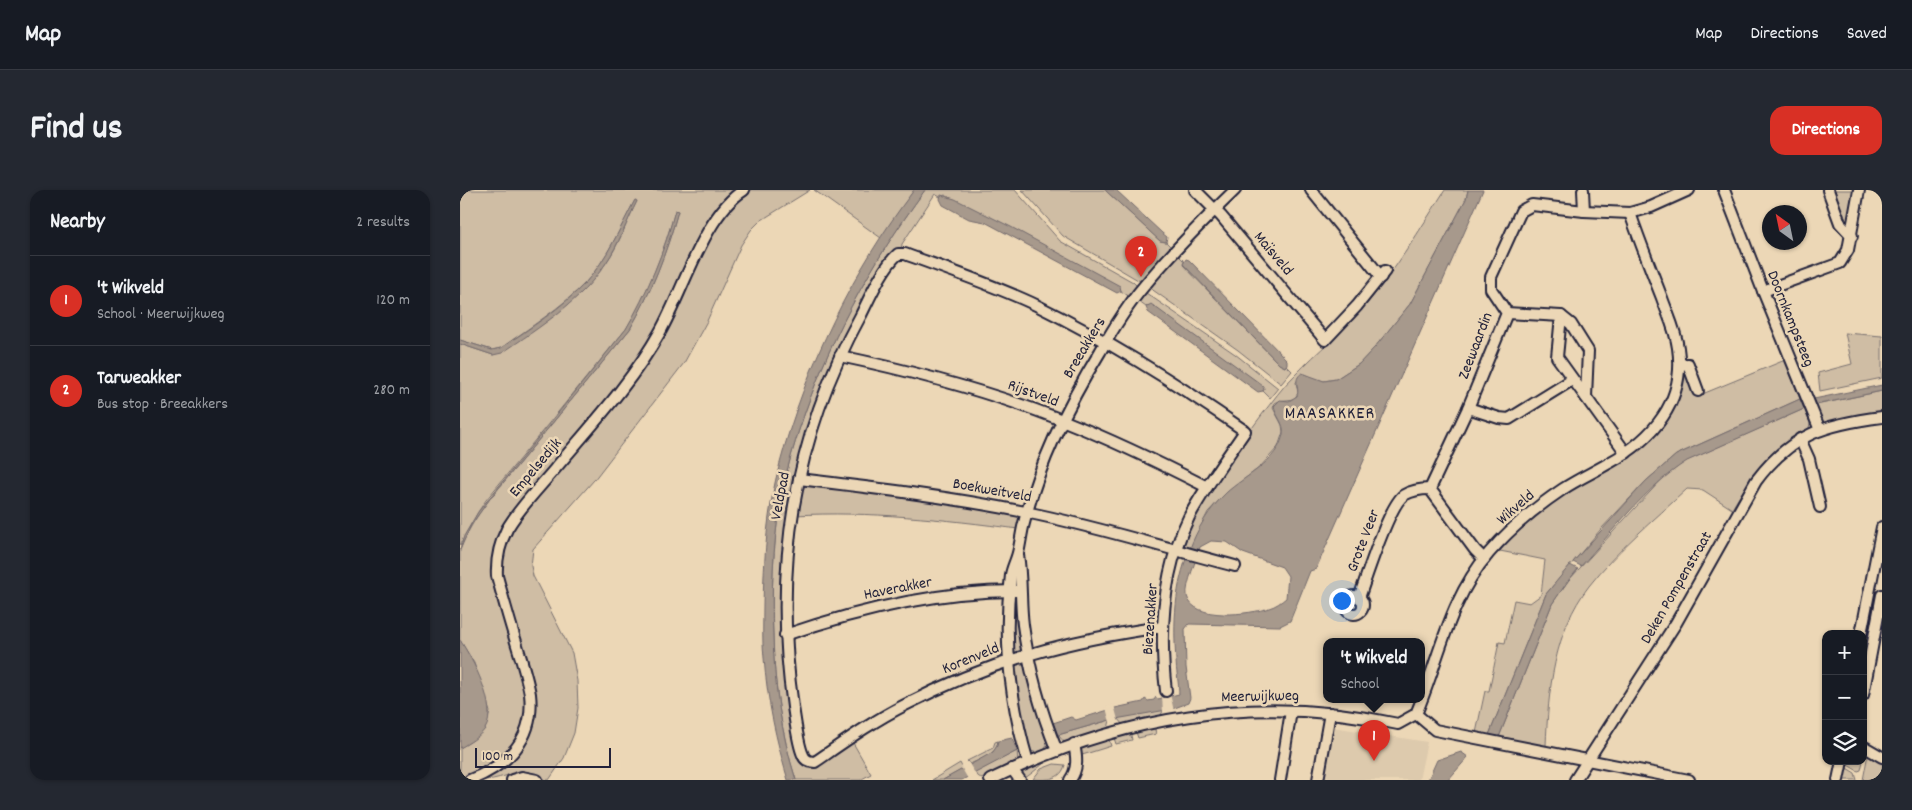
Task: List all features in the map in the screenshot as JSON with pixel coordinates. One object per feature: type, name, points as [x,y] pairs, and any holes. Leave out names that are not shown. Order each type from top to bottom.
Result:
[{"type":"street","name":"Empelsedijk","points":[[470,780],[487,773],[512,754],[520,743],[530,717],[530,694],[497,576],[496,562],[500,542],[510,522],[625,384],[660,333],[678,299],[708,232],[720,213],[735,196],[744,190]]},
{"type":"street","name":"Maïsveld","points":[[1195,190],[1215,210],[1325,340],[1357,306],[1383,274],[1311,190]]},
{"type":"street","name":"Breeakkers","points":[[1028,762],[1018,727],[1011,688],[1009,660],[1010,591],[1012,572],[1018,555],[1027,512],[1043,464],[1062,420],[1082,382],[1106,342],[1144,286],[1179,245],[1235,190]]},
{"type":"street","points":[[1583,190],[1584,211]]},
{"type":"street","name":"Zeewaardin","points":[[1430,488],[1468,408],[1507,313],[1491,289],[1491,277],[1521,210],[1532,205],[1584,211],[1630,213],[1651,207],[1689,190]]},
{"type":"street","name":"Doornkampsteeg","points":[[1724,190],[1820,430]]},
{"type":"street","points":[[1828,190],[1840,223],[1852,236]]},
{"type":"street","points":[[1763,291],[1840,263],[1848,250],[1852,236],[1859,190]]},
{"type":"street","name":"Wikveld","points":[[1425,694],[1451,614],[1484,559],[1533,510],[1562,489],[1626,453],[1651,433],[1665,415],[1676,389],[1680,365],[1675,332],[1630,213]]},
{"type":"street","name":"Veldpad","points":[[808,762],[803,756],[795,718],[785,635],[785,567],[793,508],[808,442],[824,395],[840,356],[893,257],[898,254],[905,254],[962,274],[1035,304],[1106,342]]},
{"type":"street","points":[[1507,313],[1561,316],[1571,324],[1588,351],[1586,397]]},
{"type":"street","points":[[1561,316],[1556,357],[1626,453]]},
{"type":"street","name":"Biezenakker","points":[[1106,342],[1197,397],[1245,431],[1189,517],[1176,550],[1166,591],[1162,627],[1162,657],[1166,692]]},
{"type":"street","name":"Rijstveld","points":[[840,356],[919,374],[989,394],[1062,420],[1159,463],[1207,488]]},
{"type":"street","points":[[1680,365],[1688,364],[1698,391]]},
{"type":"street","points":[[1468,408],[1499,418],[1509,419],[1572,380]]},
{"type":"street","name":"Deken Pompenstraat","points":[[1575,780],[1676,623],[1756,481],[1769,464],[1800,439],[1820,430],[1852,421],[1882,417]]},
{"type":"street","points":[[1800,439],[1809,459],[1820,507]]},
{"type":"street","name":"Boekweitveld","points":[[799,479],[903,491],[1027,512],[1176,550]]},
{"type":"street","points":[[1430,488],[1475,550],[1484,559]]},
{"type":"street","name":"Grote Veer","points":[[1359,598],[1393,508],[1403,496],[1430,488]]},
{"type":"street","points":[[1862,630],[1882,527]]},
{"type":"street","points":[[1176,550],[1235,566]]},
{"type":"street","name":"Breeakkers","points":[[1018,555],[1021,573],[1020,591],[1032,681],[1057,751]]},
{"type":"street","points":[[1870,587],[1882,589]]},
{"type":"street","name":"Haverakker","points":[[785,635],[832,619],[887,605],[946,596],[1020,591]]},
{"type":"street","points":[[1867,675],[1882,595]]},
{"type":"street","name":"Korenveld","points":[[808,762],[815,762],[860,731],[904,705],[970,674],[1027,654],[1114,634],[1162,627]]},
{"type":"street","name":"Wikveld","points":[[1416,714],[1421,703]]},
{"type":"street","name":"Meerwijkweg","points":[[990,780],[1028,762],[1074,744],[1171,718],[1235,710],[1291,711],[1361,716],[1398,724],[1416,714]]},
{"type":"street","points":[[1280,780],[1291,711]]},
{"type":"street","points":[[1318,780],[1330,713]]},
{"type":"street","points":[[1416,714],[1435,730],[1689,780]]},
{"type":"street","points":[[1070,780],[1075,773],[1077,758],[1074,744]]},
{"type":"street","points":[[1867,748],[1882,757]]},
{"type":"street","points":[[1838,780],[1841,765]]},
{"type":"street","points":[[1012,769],[1020,780]]},
{"type":"street","points":[[512,780],[522,777],[537,780]]},
{"type":"shaded area","points":[[460,190],[740,190],[732,196],[671,305],[633,368],[565,454],[495,551],[525,685],[527,709],[520,735],[506,754],[497,762],[475,775],[462,780],[460,780],[460,748],[485,729],[490,712],[474,663],[460,640],[460,550],[466,536],[489,500],[630,329],[658,272],[678,211],[675,211],[666,241],[648,286],[626,329],[486,500],[460,545],[460,344],[493,355],[555,315],[582,291],[606,263],[619,241],[637,201],[635,200],[607,253],[586,282],[545,317],[501,348],[492,350],[460,340]]},
{"type":"shaded area","points":[[750,190],[810,190],[760,221],[751,230],[741,245],[707,321],[684,363],[594,480],[533,549],[531,566],[533,576],[572,653],[577,681],[578,708],[574,733],[564,758],[549,780],[527,772],[482,780],[504,767],[521,751],[533,716],[501,576],[503,545],[523,513],[660,342],[679,307],[713,230],[733,204]]},
{"type":"shaded area","points":[[814,190],[914,190],[881,238]]},
{"type":"shaded area","points":[[914,190],[925,190],[886,247],[851,306],[822,368],[798,433],[780,503],[774,552],[772,618],[779,708],[796,780],[788,780],[770,704],[763,645],[765,551],[772,498],[780,463],[803,391],[834,320],[871,253]]},
{"type":"shaded area","points":[[925,190],[1015,190],[1060,241],[1133,282],[1138,287],[1130,297],[1121,290],[945,195],[940,197],[935,194],[902,244],[901,250],[893,252],[814,415],[782,602],[803,763],[852,741],[871,774],[860,780],[796,780],[782,726],[774,653],[773,569],[780,503],[790,459],[809,400],[836,337],[851,306],[886,247]]},
{"type":"shaded area","points":[[1022,190],[1105,190],[1160,241],[1166,242],[1172,248],[1143,281],[1138,280],[1063,236]]},
{"type":"shaded area","points":[[1105,190],[1116,190],[1167,237],[1166,242],[1160,241]]},
{"type":"shaded area","points":[[1445,190],[1468,190],[1466,199],[1410,304],[1359,364],[1336,379],[1324,381],[1305,374],[1296,382],[1298,393],[1294,398],[1275,403],[1273,408],[1282,425],[1283,432],[1278,447],[1260,467],[1226,493],[1208,512],[1189,551],[1181,548],[1207,496],[1249,431],[1286,384],[1365,306],[1407,249]]},
{"type":"shaded area","points":[[1468,190],[1483,190],[1316,569],[1310,571],[1290,621],[1280,626],[1189,624],[1185,629],[1186,667],[1190,698],[1188,703],[1172,709],[1110,720],[1058,735],[1053,723],[1071,717],[1076,720],[1143,702],[1145,699],[1148,701],[1154,700],[1156,697],[1158,699],[1179,694],[1175,646],[1176,604],[1184,564],[1200,527],[1214,506],[1226,493],[1259,468],[1275,453],[1280,444],[1283,430],[1274,406],[1280,400],[1289,401],[1297,396],[1297,378],[1302,373],[1324,381],[1336,379],[1359,364],[1410,304],[1466,199]],"holes":[[[1211,541],[1227,542],[1243,553],[1282,567],[1288,576],[1286,598],[1269,608],[1237,614],[1211,613],[1200,610],[1192,604],[1187,596],[1187,591],[1200,547]]]},
{"type":"shaded area","points":[[1833,190],[1856,190],[1849,223],[1845,223]]},
{"type":"shaded area","points":[[941,195],[955,199],[1011,227],[1120,286],[1121,291],[1117,293],[985,222],[969,219],[943,205],[940,199]]},
{"type":"shaded area","points":[[635,200],[637,201],[623,232],[606,263],[585,289],[559,312],[502,353],[493,355],[460,344],[460,340],[492,350],[501,348],[567,300],[594,273],[613,243]]},
{"type":"shaded area","points":[[675,210],[678,211],[664,256],[652,286],[630,329],[489,500],[471,525],[460,550],[464,536],[478,512],[626,329],[655,271]]},
{"type":"shaded area","points":[[1178,255],[1184,261],[1183,265],[1279,364],[1285,367],[1286,365],[1292,371],[1281,384],[1238,350],[1150,288]]},
{"type":"shaded area","points":[[1186,259],[1287,360],[1285,367],[1279,364],[1183,264]]},
{"type":"shaded area","points":[[1146,293],[1235,354],[1278,388],[1270,398],[1263,391],[1264,388],[1148,305],[1146,307],[1139,302]]},
{"type":"shaded area","points":[[1151,304],[1262,385],[1263,391],[1258,392],[1148,312],[1146,307]]},
{"type":"shaded area","points":[[1845,333],[1882,336],[1882,378],[1820,391],[1818,373],[1852,364]]},
{"type":"shaded area","points":[[1785,360],[1800,399],[1676,455],[1646,481],[1601,529],[1546,594],[1489,735],[1476,733],[1485,691],[1489,691],[1499,642],[1505,643],[1514,600],[1530,603],[1541,595],[1545,560],[1500,551],[1521,528],[1545,507],[1562,495],[1625,459],[1643,446],[1659,430],[1672,412],[1681,390],[1686,363],[1700,395]]},
{"type":"shaded area","points":[[1882,385],[1882,391],[1815,405],[1814,399]]},
{"type":"shaded area","points":[[1882,391],[1882,411],[1877,414],[1823,423],[1818,421],[1811,402],[1814,402],[1816,405]]},
{"type":"shaded area","points":[[1800,399],[1804,409],[1687,461],[1644,496],[1581,566],[1573,562],[1646,481],[1676,455]]},
{"type":"shaded area","points":[[1804,409],[1810,423],[1809,428],[1785,444],[1765,463],[1747,485],[1732,509],[1703,490],[1687,489],[1624,548],[1589,586],[1568,622],[1555,662],[1551,683],[1546,746],[1499,737],[1552,604],[1568,581],[1635,508],[1665,476],[1686,461]]},
{"type":"shaded area","points":[[803,486],[882,493],[1017,515],[1020,519],[1018,529],[879,515],[795,515]]},
{"type":"shaded area","points":[[1570,565],[1578,569],[1552,604],[1499,737],[1489,735],[1546,594]]},
{"type":"shaded area","points":[[1876,591],[1879,595],[1867,658],[1867,630],[1865,630],[1872,593]]},
{"type":"shaded area","points":[[1013,596],[1017,599],[1022,649],[1019,653],[1013,655]]},
{"type":"shaded area","points":[[460,640],[477,671],[489,709],[485,729],[477,737],[460,748]]},
{"type":"shaded area","points":[[1018,662],[1026,668],[1049,741],[1045,749],[1039,752],[1032,751],[1026,746],[1013,663]]},
{"type":"shaded area","points":[[1164,709],[1160,717],[1123,725],[1117,718]]},
{"type":"shaded area","points":[[1110,720],[1108,729],[1065,743],[1058,735]]},
{"type":"shaded area","points":[[1154,725],[1156,734],[1138,738],[1135,729]]},
{"type":"shaded area","points":[[1333,727],[1427,742],[1419,780],[1322,780]]},
{"type":"shaded area","points":[[1130,731],[1132,740],[1116,744],[1113,735]]},
{"type":"shaded area","points":[[1108,737],[1111,746],[1079,756],[1079,747]]},
{"type":"shaded area","points":[[1012,738],[1017,751],[962,780],[943,780],[993,752],[998,741]]},
{"type":"shaded area","points":[[998,741],[995,750],[987,756],[970,764],[967,761],[993,748],[995,742]]},
{"type":"shaded area","points":[[1017,751],[1018,761],[1015,763],[982,779],[974,773]]},
{"type":"shaded area","points":[[1461,752],[1468,757],[1448,780],[1428,780],[1437,760]]},
{"type":"shaded area","points":[[1868,754],[1882,762],[1882,780],[1863,780]]},
{"type":"shaded area","points":[[1050,757],[1029,775],[1022,778],[1023,769]]},
{"type":"shaded area","points":[[960,763],[963,769],[943,780],[932,780]]},
{"type":"shaded area","points":[[1054,764],[1065,765],[1060,774],[1048,779],[1033,779],[1041,769]]},
{"type":"shaded area","points":[[1848,765],[1862,765],[1861,770],[1858,771]]},
{"type":"shaded area","points":[[1845,767],[1855,773],[1857,780],[1843,780]]},
{"type":"pier","points":[[1170,694],[1174,711],[1163,712],[1162,696]]},
{"type":"pier","points":[[1114,705],[1118,720],[1110,722],[1106,708]]},
{"type":"pier","points":[[968,762],[976,775],[968,779],[961,767]]},
{"type":"place","name":"Tarweakker","points":[[1141,277]]},
{"type":"place","name":"'t Wikveld","points":[[1374,761]]},
{"type":"district","name":"MAASAKKER","points":[[1330,414]]}]
